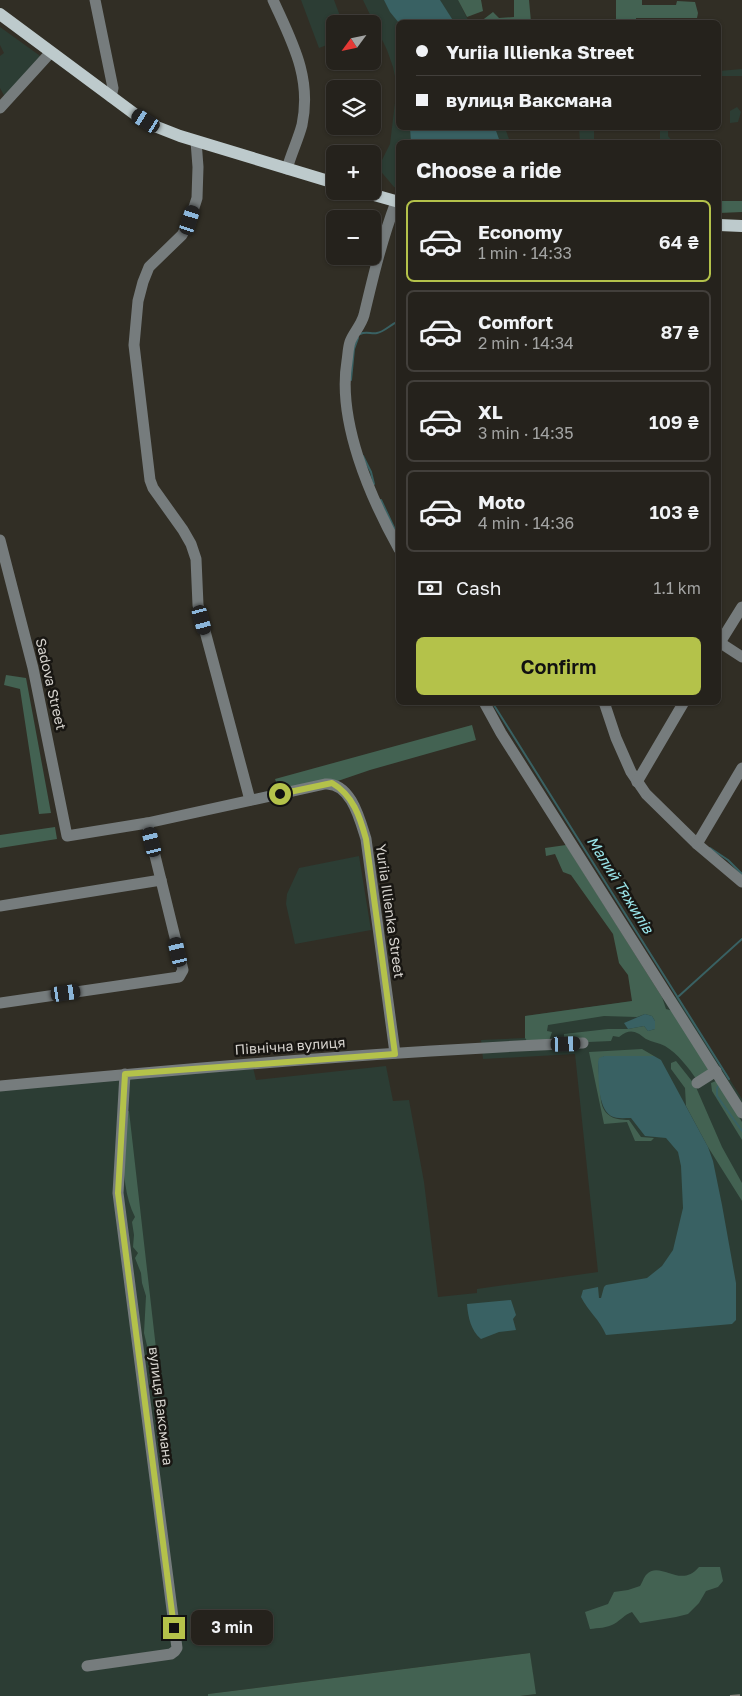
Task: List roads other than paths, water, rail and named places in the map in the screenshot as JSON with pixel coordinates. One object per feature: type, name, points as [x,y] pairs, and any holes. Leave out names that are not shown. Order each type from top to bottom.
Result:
[{"type":"main road","points":[[0,14],[136,115],[157,127],[196,141],[326,180]]},
{"type":"main road","points":[[381,197],[396,201]]},
{"type":"main road","points":[[721,225],[742,226]]},
{"type":"street","points":[[95,0],[112,88],[111,97]]},
{"type":"street","points":[[274,0],[300,60],[305,93],[302,122],[287,169]]},
{"type":"street","points":[[0,108],[51,52]]},
{"type":"street","points":[[196,141],[198,167],[195,204],[190,220],[182,235],[150,267],[143,282],[138,300],[134,345],[150,480],[153,488],[191,544],[196,559],[198,604],[250,800]]},
{"type":"street","points":[[396,208],[375,272],[363,319],[350,342],[345,387],[353,442],[383,518],[396,543]]},
{"type":"street","name":"Sadova Street","points":[[0,540],[33,668],[67,836]]},
{"type":"street","points":[[721,640],[742,607]]},
{"type":"street","points":[[721,644],[742,657]]},
{"type":"street","points":[[486,705],[742,1113]]},
{"type":"street","points":[[605,705],[616,738],[637,782],[646,794],[697,844],[742,882]]},
{"type":"street","points":[[637,782],[682,705]]},
{"type":"street","points":[[697,844],[742,768]]},
{"type":"street","name":"Yuriia Illienka Street","points":[[67,836],[147,823],[332,783],[342,789],[362,824],[366,839],[395,1054]]},
{"type":"street","points":[[0,1003],[179,977],[183,970],[147,823]]},
{"type":"street","points":[[0,906],[161,880]]},
{"type":"street","name":"Північна вулиця","points":[[0,1086],[125,1074],[395,1054],[583,1044]]},
{"type":"street","points":[[697,1083],[716,1071]]},
{"type":"street","name":"вулиця Ваксмана","points":[[87,1666],[171,1654],[177,1648],[118,1193],[125,1074]]},
{"type":"water","points":[[384,0],[440,0],[453,20],[397,20]]},
{"type":"water","points":[[410,130],[496,130],[499,140],[411,140]]},
{"type":"water","points":[[645,1014],[652,1016],[655,1021],[655,1029],[648,1031],[644,1026],[628,1029],[624,1023]]},
{"type":"water","points":[[604,1056],[654,1056],[661,1060],[708,1147],[713,1161],[736,1283],[736,1320],[732,1324],[606,1335],[581,1297],[583,1290],[598,1287],[599,1298],[601,1298],[606,1285],[647,1278],[662,1266],[673,1250],[683,1208],[681,1166],[678,1152],[666,1138],[645,1136],[631,1118],[613,1117],[606,1112],[601,1099],[598,1062],[599,1058]]},
{"type":"water","points":[[511,1300],[516,1315],[513,1319],[516,1330],[499,1332],[481,1339],[471,1323],[467,1304]]},
{"type":"waterway","name":"Малий Тяжилів","points":[[360,334],[380,332],[396,323]]},
{"type":"waterway","name":"Малий Тяжилів","points":[[351,380],[354,349],[358,338]]},
{"type":"waterway","name":"Малий Тяжилів","points":[[363,456],[371,472],[374,484]]},
{"type":"waterway","name":"Малий Тяжилів","points":[[381,500],[396,532]]},
{"type":"waterway","name":"Малий Тяжилів","points":[[494,705],[729,1079]]},
{"type":"waterway","points":[[710,848],[728,860],[742,874]]},
{"type":"waterway","points":[[679,996],[742,939]]},
{"type":"waterway","name":"Малий Тяжилів","points":[[719,1085],[717,1096],[742,1131]]},
{"type":"railway","points":[[730,1696],[742,1695]]}]
